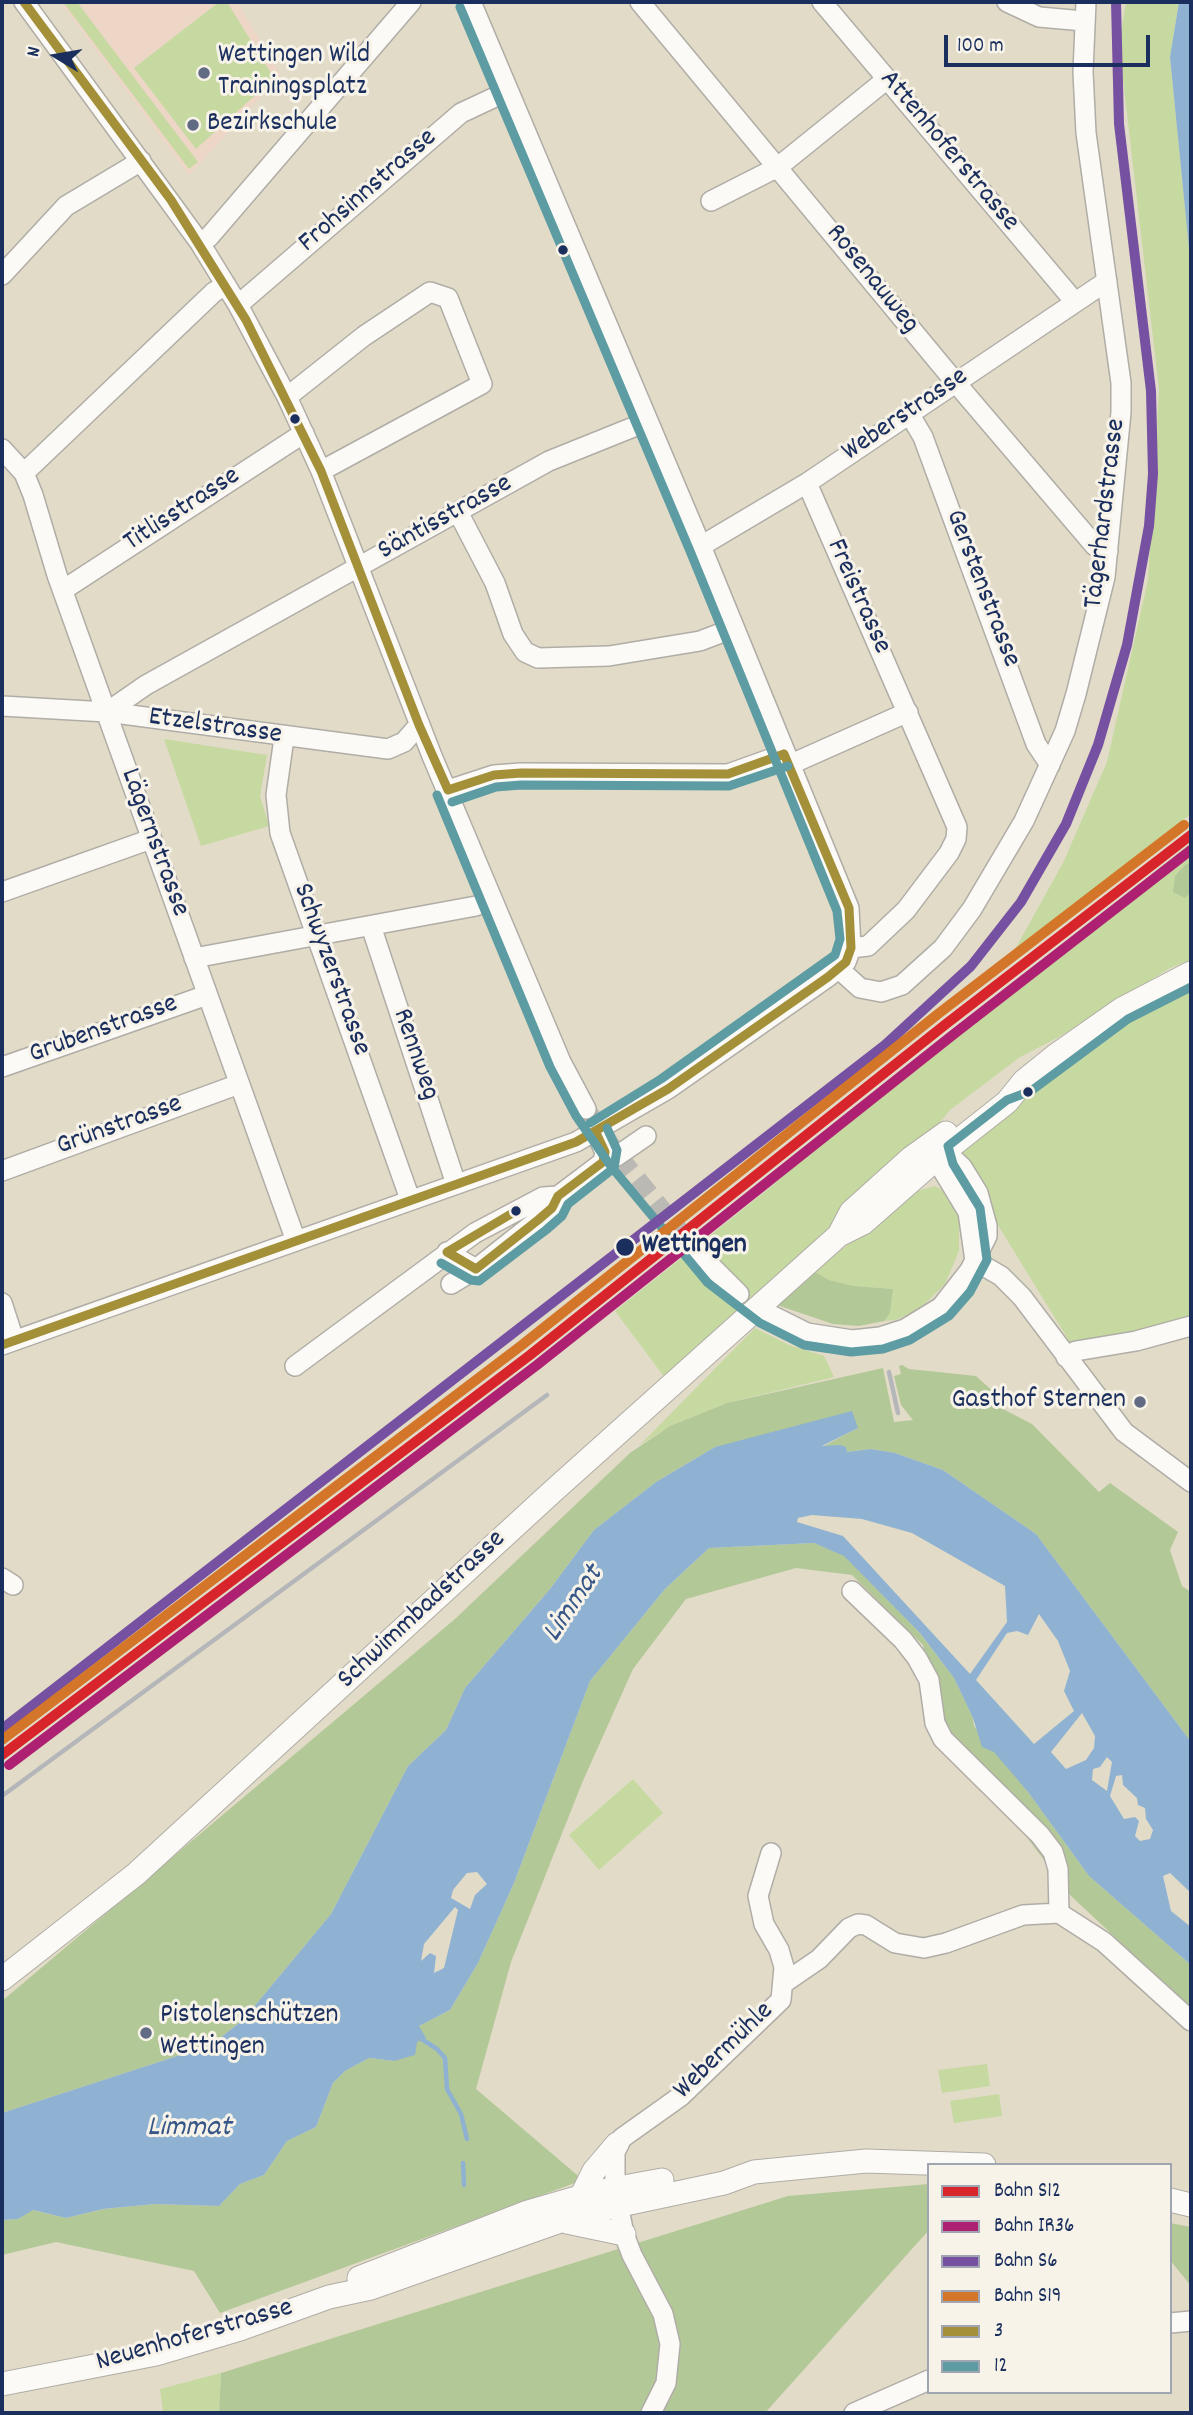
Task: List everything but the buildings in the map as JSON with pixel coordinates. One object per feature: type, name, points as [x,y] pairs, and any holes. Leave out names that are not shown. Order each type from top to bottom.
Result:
[{"type":"main road","name":"Schwimmbadstrasse","points":[[2,1979],[136,1874],[552,1492],[839,1235],[863,1223],[915,1180],[939,1150],[1001,1089],[1024,1080],[1122,1009],[1191,973]]},
{"type":"main road","name":"Schwimmbadstrasse","points":[[839,1235],[851,1212],[939,1150],[968,1134],[1007,1102],[1024,1080]]},
{"type":"main road","points":[[581,2197],[594,2171],[617,2144]]},
{"type":"main road","points":[[616,2197],[724,2183],[754,2172],[812,2164],[888,2160],[946,2163]]},
{"type":"main road","name":"Neuenhoferstrasse","points":[[329,2297],[365,2274],[496,2223],[581,2197],[616,2197]]},
{"type":"main road","name":"Neuenhoferstrasse","points":[[7,2381],[156,2354],[240,2329],[329,2297],[371,2288],[560,2221],[616,2197]]},
{"type":"main road","points":[[1172,2200],[1191,2205]]},
{"type":"main road","points":[[560,2221],[624,2234]]},
{"type":"street","points":[[24,2],[200,243],[238,305],[287,397],[321,471],[419,725],[561,1062],[586,1109]]},
{"type":"street","points":[[200,243],[411,2]]},
{"type":"street","points":[[2,1303],[8,1343],[596,1133],[668,1089],[839,969],[846,961],[851,948],[849,908],[786,760],[701,546],[646,422],[471,2]]},
{"type":"street","name":"Rosenauweg","points":[[640,2],[956,383],[1095,546],[1108,551]]},
{"type":"street","name":"Attenhoferstrasse","points":[[822,2],[1075,302]]},
{"type":"street","points":[[1007,2],[1039,17],[1085,11]]},
{"type":"street","name":"Tägerhardstrasse","points":[[839,969],[860,988],[875,992],[902,985],[943,948],[972,909],[1024,821],[1050,765],[1076,694],[1108,551],[1115,493],[1121,383],[1086,133],[1085,11]]},
{"type":"street","points":[[711,201],[778,167],[887,79]]},
{"type":"street","name":"Frohsinnstrasse","points":[[238,305],[461,113],[508,91]]},
{"type":"street","points":[[2,275],[66,206],[141,161]]},
{"type":"street","name":"Weberstrasse","points":[[701,546],[910,415],[1107,281]]},
{"type":"street","points":[[24,473],[205,300],[226,285]]},
{"type":"street","points":[[287,397],[364,336],[430,292],[441,293],[448,298],[482,384],[321,471]]},
{"type":"street","name":"Gerstenstrasse","points":[[910,415],[923,437],[1036,744],[1050,765]]},
{"type":"street","name":"Säntisstrasse","points":[[107,712],[146,685],[560,456],[646,422]]},
{"type":"street","name":"Titlisstrasse","points":[[63,590],[304,433]]},
{"type":"street","name":"Lägernstrasse","points":[[2,449],[24,473],[151,839],[296,1241]]},
{"type":"street","name":"Freistrasse","points":[[807,482],[957,827],[956,839],[949,853],[906,910],[868,946],[851,948]]},
{"type":"street","points":[[458,512],[495,583],[513,634],[525,652],[538,658],[551,660],[620,654],[700,640],[734,628]]},
{"type":"street","name":"Etzelstrasse","points":[[2,706],[107,712],[284,738],[388,749],[404,743],[419,725]]},
{"type":"street","points":[[448,790],[494,775],[521,773],[727,775],[786,760],[908,712]]},
{"type":"street","name":"Schwyzerstrasse","points":[[284,738],[275,811],[280,833],[410,1199]]},
{"type":"street","points":[[2,892],[151,839]]},
{"type":"street","points":[[194,958],[476,906]]},
{"type":"street","name":"Rennweg","points":[[371,926],[456,1184]]},
{"type":"street","name":"Grubenstrasse","points":[[2,1068],[207,995]]},
{"type":"street","name":"Grünstrasse","points":[[2,1171],[239,1084]]},
{"type":"street","points":[[596,1133],[605,1157]]},
{"type":"street","points":[[962,1167],[968,1134]]},
{"type":"street","points":[[295,1366],[447,1252],[535,1201],[558,1196],[595,1171],[605,1157],[617,1156],[646,1136]]},
{"type":"street","points":[[767,1313],[807,1333],[832,1338],[880,1337],[905,1329],[941,1307],[960,1285],[975,1261],[987,1236],[987,1226],[978,1193],[962,1167],[939,1150]]},
{"type":"street","points":[[939,1150],[942,1169],[958,1191],[968,1212],[975,1261]]},
{"type":"street","points":[[915,1180],[937,1182],[958,1191]]},
{"type":"street","points":[[451,1284],[476,1269],[552,1208],[558,1196]]},
{"type":"street","points":[[695,1250],[739,1294]]},
{"type":"street","points":[[447,1252],[476,1269]]},
{"type":"street","points":[[975,1261],[1001,1276],[1023,1297],[1124,1432],[1185,1482]]},
{"type":"street","points":[[1066,1357],[1076,1351],[1136,1342],[1191,1326]]},
{"type":"street","points":[[852,1591],[903,1640],[917,1658],[929,1680],[935,1723],[943,1739],[1053,1852],[1058,1869],[1059,1913]]},
{"type":"street","name":"Webermühle","points":[[617,2144],[628,2133],[681,2096],[781,2000],[784,1967],[779,1950],[764,1924],[758,1896],[771,1853]]},
{"type":"street","points":[[784,1983],[819,1959],[849,1928],[858,1924],[895,1943],[924,1948],[946,1943],[1023,1915],[1059,1913],[1104,1942],[1191,2021]]},
{"type":"street","points":[[617,2144],[616,2197],[624,2234],[663,2314],[668,2333],[669,2373],[651,2413]]},
{"type":"street","points":[[1172,2323],[1191,2320]]},
{"type":"street","points":[[854,2413],[927,2381]]},
{"type":"shaded area","name":"Bezirkschule","points":[[60,2],[237,2],[281,75],[189,175]]},
{"type":"green space","points":[[63,2],[77,2],[198,162],[189,169]]},
{"type":"green space","name":"Wettingen Wild Trainingsplatz","points":[[219,2],[227,2],[274,78],[196,149],[134,68]]},
{"type":"green space","points":[[1126,2],[1179,2],[1170,57],[1191,269],[1191,814],[1014,951],[1063,863],[1107,762],[1148,580],[1159,389],[1119,45]]},
{"type":"green space","points":[[164,739],[267,755],[260,796],[269,826],[201,846]]},
{"type":"green space","points":[[1191,843],[1191,960],[1170,968],[1059,1037],[1020,1057],[950,1110],[928,1137],[665,1378],[615,1311],[767,1190],[907,1069]]},
{"type":"green space","points":[[1191,862],[1191,892],[1185,898],[1173,892],[1175,876]]},
{"type":"green space","points":[[1191,982],[1191,1321],[1071,1344],[996,1222],[982,1182],[956,1148],[1074,1058],[1174,989]]},
{"type":"green space","points":[[935,1186],[946,1192],[959,1215],[959,1251],[945,1284],[920,1309],[896,1320],[884,1321],[890,1313],[893,1289],[854,1286],[829,1280],[815,1272],[910,1193]]},
{"type":"green space","points":[[815,1272],[829,1280],[854,1286],[893,1289],[890,1313],[884,1321],[859,1326],[833,1324],[774,1304]]},
{"type":"green space","points":[[755,1328],[789,1345],[824,1356],[834,1377],[727,1403],[670,1426],[640,1445]]},
{"type":"green space","points":[[899,1366],[909,1369],[976,1376],[997,1395],[999,1407],[1032,1424],[1099,1492],[1110,1483],[1178,1532],[1170,1550],[1182,1586],[1191,1592],[1191,1742],[1036,1534],[943,1470],[895,1453],[871,1449],[847,1452],[842,1448],[822,1447],[858,1428],[715,1447],[656,1482],[594,1530],[550,1589],[465,1688],[446,1730],[408,1766],[331,1914],[243,2020],[211,2045],[2,2113],[2,2001],[455,1619],[630,1453],[670,1426],[727,1403],[883,1368],[894,1422],[913,1420],[901,1405],[894,1376],[901,1374]]},
{"type":"green space","points":[[814,1543],[844,1555],[920,1633],[954,1678],[973,1718],[974,1726],[1028,1792],[1089,1876],[1191,1965],[1191,2008],[1072,1897],[942,1725],[923,1645],[852,1575],[796,1568],[686,1599],[633,1669],[582,1783],[511,1962],[476,2089],[583,2180],[220,2313],[194,2271],[56,2242],[2,2255],[2,2220],[18,2219],[32,2210],[66,2218],[103,2209],[155,2204],[219,2206],[240,2184],[264,2175],[287,2141],[316,2127],[333,2083],[345,2071],[369,2058],[394,2061],[419,2026],[450,2010],[478,1963],[514,1883],[590,1681],[665,1589],[709,1548]]},
{"type":"green space","points":[[633,1779],[663,1813],[599,1870],[569,1835]]},
{"type":"green space","points":[[987,2064],[990,2086],[942,2093],[938,2070]]},
{"type":"green space","points":[[999,2094],[1002,2116],[954,2123],[950,2101]]},
{"type":"green space","points":[[927,2184],[927,2232],[765,2413],[219,2413],[221,2373],[788,2196]]},
{"type":"green space","points":[[1172,2223],[1191,2227],[1191,2286],[1172,2262]]},
{"type":"green space","points":[[221,2373],[219,2413],[163,2413],[160,2389]]},
{"type":"water","points":[[1179,2],[1191,2],[1191,269],[1170,57]]},
{"type":"water","name":"Limmat","points":[[852,1411],[858,1428],[822,1446],[840,1445],[846,1447],[847,1452],[871,1449],[895,1453],[943,1470],[1036,1534],[1191,1742],[1191,1893],[1170,1873],[1163,1876],[1171,1911],[1191,1927],[1191,1965],[1089,1876],[1028,1792],[994,1752],[982,1747],[973,1718],[954,1678],[920,1633],[844,1556],[814,1543],[709,1548],[665,1589],[590,1681],[514,1883],[478,1963],[450,2010],[419,2026],[426,2038],[417,2042],[415,2055],[394,2061],[369,2058],[345,2071],[333,2083],[316,2127],[287,2141],[264,2175],[240,2184],[219,2206],[155,2204],[103,2209],[66,2218],[33,2210],[18,2219],[2,2220],[2,2113],[211,2045],[243,2020],[331,1914],[408,1766],[446,1730],[465,1688],[550,1589],[594,1530],[656,1482],[715,1447]],"holes":[[[812,1515],[862,1519],[912,1533],[1005,1586],[1007,1622],[970,1674],[843,1536],[797,1522],[798,1518]],[[1039,1614],[1058,1641],[1070,1671],[1064,1691],[1074,1711],[1034,1744],[976,1680],[1007,1633],[1017,1631],[1028,1635]],[[1082,1713],[1095,1736],[1094,1748],[1086,1760],[1066,1769],[1051,1752]],[[1107,1757],[1112,1762],[1107,1791],[1092,1780],[1093,1769],[1100,1767]],[[1122,1775],[1123,1785],[1137,1798],[1138,1805],[1145,1808],[1146,1819],[1153,1830],[1150,1839],[1140,1841],[1135,1836],[1139,1821],[1135,1817],[1124,1819],[1110,1796],[1116,1776]],[[477,1872],[487,1884],[475,1895],[470,1909],[451,1898],[453,1890],[467,1873]],[[455,1907],[458,1910],[444,1968],[434,1973],[436,1956],[430,1953],[421,1961],[424,1944]]]},
{"type":"waterway","points":[[420,2038],[445,2058],[447,2089],[461,2114],[467,2139]]},
{"type":"waterway","points":[[463,2163],[464,2185]]},
{"type":"tunnel","points":[[586,1109],[619,1157],[695,1250]]},
{"type":"railway","points":[[889,1372],[898,1413]]},
{"type":"railway","points":[[2,1796],[547,1395]]},
{"type":"rail line","name":"S6","points":[[2,1729],[885,1045],[971,966],[1021,902],[1066,824],[1098,745],[1127,645],[1149,526],[1153,474],[1151,391],[1119,124],[1116,2]]},
{"type":"rail line","name":"S19","points":[[2,1740],[522,1345],[938,1014],[1184,825]]},
{"type":"rail line","name":"S12","points":[[2,1755],[530,1355],[946,1024],[1191,835]]},
{"type":"rail line","name":"IR36","points":[[9,1765],[537,1365],[1191,850]]},
{"type":"transit line","name":"3","points":[[24,2],[171,200],[246,320],[321,471],[419,725],[448,790]]},
{"type":"transit line","name":"12","points":[[460,7],[690,551],[837,911],[840,939],[835,955],[661,1079],[590,1123]]},
{"type":"transit line","name":"3","points":[[448,790],[494,775],[521,773],[728,774],[784,754]]},
{"type":"transit line","name":"3","points":[[2,1345],[576,1142],[668,1089],[828,977],[846,962],[851,948],[849,908],[784,754]]},
{"type":"transit line","name":"12","points":[[452,802],[496,787],[521,785],[729,786],[788,766]]},
{"type":"transit line","name":"12","points":[[437,795],[550,1067],[576,1116],[610,1165],[708,1283],[760,1323],[804,1345],[851,1352],[883,1349],[910,1340],[949,1316],[970,1292],[987,1260],[980,1208],[953,1164],[948,1146],[1007,1100],[1031,1091],[1128,1019],[1191,987]]},
{"type":"transit line","name":"12","points":[[441,1263],[471,1280],[479,1281],[546,1230],[562,1216],[568,1204],[614,1168],[617,1150],[607,1128]]},
{"type":"transit line","name":"3","points":[[516,1211],[447,1252],[476,1269],[538,1220],[552,1208],[558,1196],[603,1162],[605,1152],[596,1133]]},
{"type":"place","name":"Wettingen Wild Trainingsplatz","points":[[204,73]]},
{"type":"place","name":"Bezirkschule","points":[[193,125]]},
{"type":"place","name":"Wettingen","points":[[625,1247]]},
{"type":"place","name":"Gasthof Sternen","points":[[1140,1402]]},
{"type":"place","name":"Pistolenschützen Wettingen","points":[[146,2033]]}]
